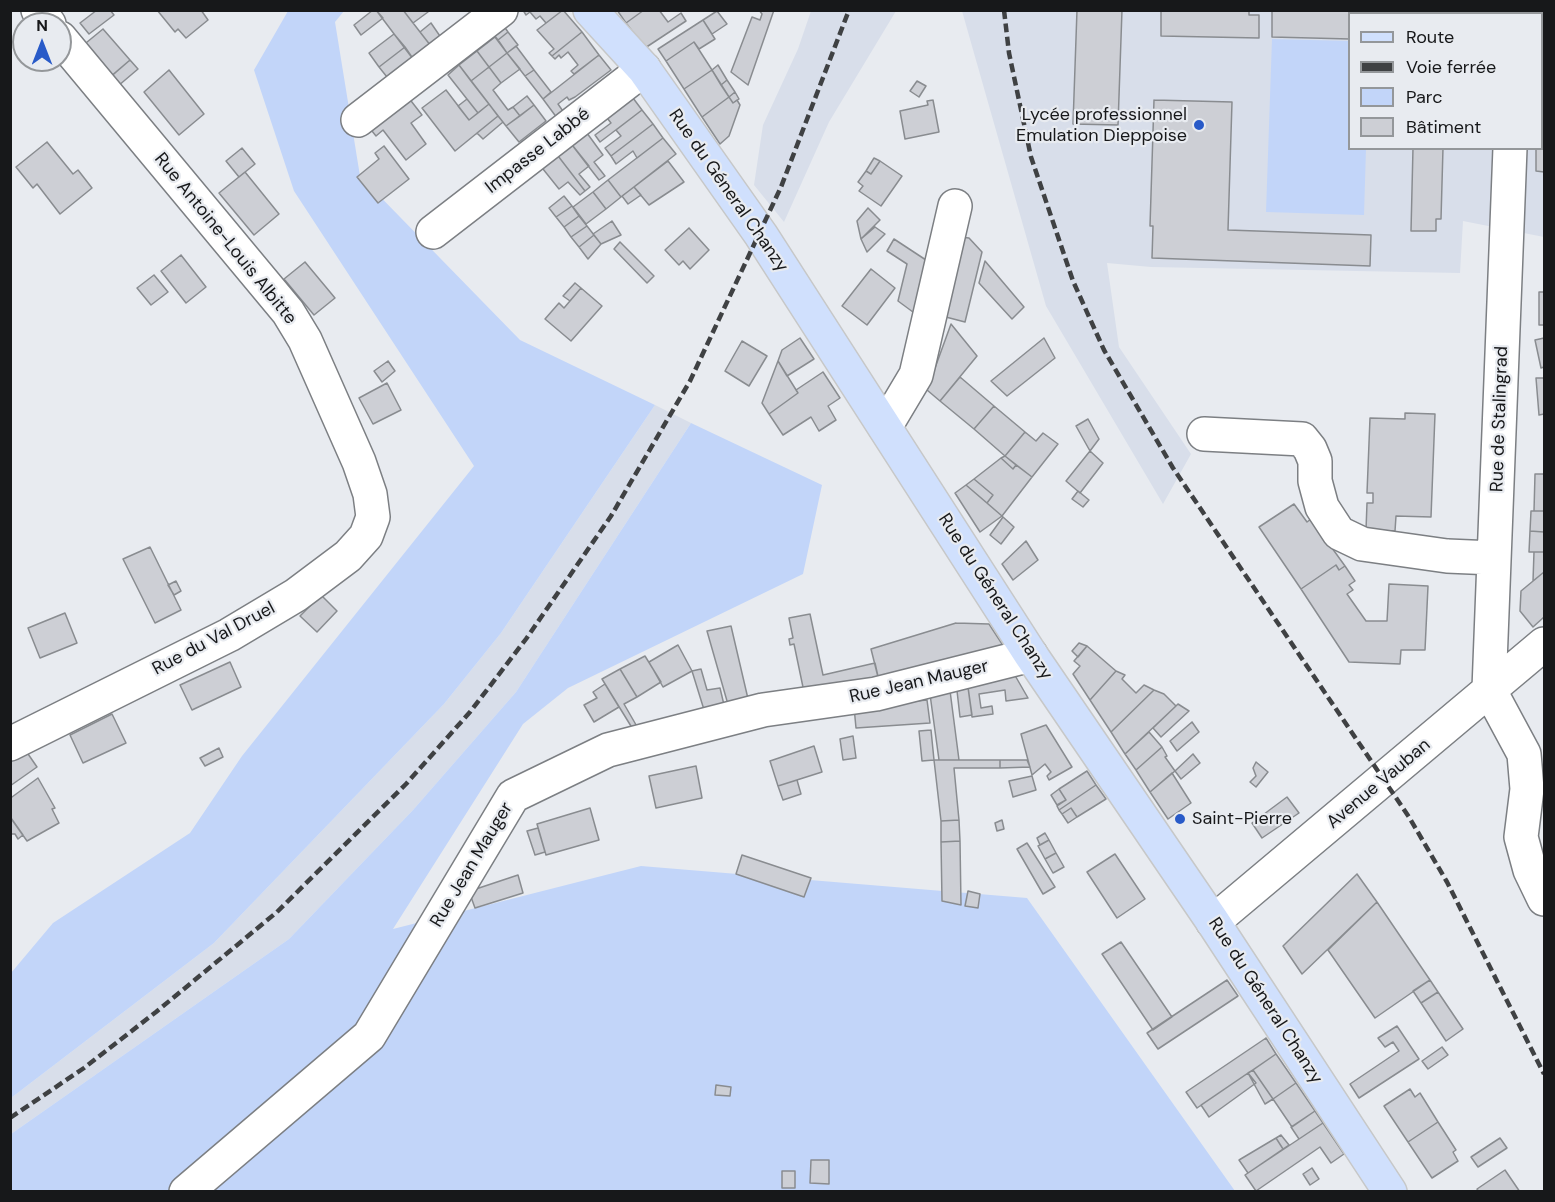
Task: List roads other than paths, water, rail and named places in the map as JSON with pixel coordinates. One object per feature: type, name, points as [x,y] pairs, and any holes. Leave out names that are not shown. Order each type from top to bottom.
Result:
[{"type":"main road","name":"Rue du Géneral Chanzy","points":[[590,10],[644,69],[761,235],[1031,655],[1213,922],[1390,1191]]},
{"type":"street","points":[[358,120],[501,10]]},
{"type":"street","name":"Rue Antoine-Louis Albitte","points":[[72,52],[288,312],[305,340],[370,494]]},
{"type":"street","name":"Impasse Labbé","points":[[433,232],[644,69]]},
{"type":"street","name":"Rue de Stalingrad","points":[[1489,689],[1510,150]]},
{"type":"street","points":[[885,427],[916,375],[955,206]]},
{"type":"street","points":[[1204,434],[1302,439],[1310,449],[1315,461],[1315,481],[1322,507],[1340,533],[1362,544],[1447,556],[1494,558]]},
{"type":"street","name":"Rue du Val Druel","points":[[10,744],[230,635],[296,595],[348,556],[366,536],[374,518],[370,494]]},
{"type":"street","name":"Avenue Vauban","points":[[1213,922],[1545,644]]},
{"type":"street","name":"Rue Jean Mauger","points":[[186,1191],[369,1036],[513,796],[608,750],[763,710],[876,694],[1031,655]]},
{"type":"street","points":[[1489,689],[1524,754],[1527,789],[1521,837],[1530,870],[1545,899]]},
{"type":"railway","points":[[10,1118],[84,1068],[277,912],[406,784],[470,712],[526,639],[611,516],[690,381],[781,187],[849,10]]},
{"type":"railway","points":[[1004,10],[1009,53],[1031,157],[1073,281],[1104,350],[1173,468],[1409,817],[1447,882],[1544,1074]]},
{"type":"place","name":"Lycée professionnel Emulation Dieppoise","points":[[1199,125]]},
{"type":"place","name":"Saint-Pierre","points":[[1180,819]]}]
